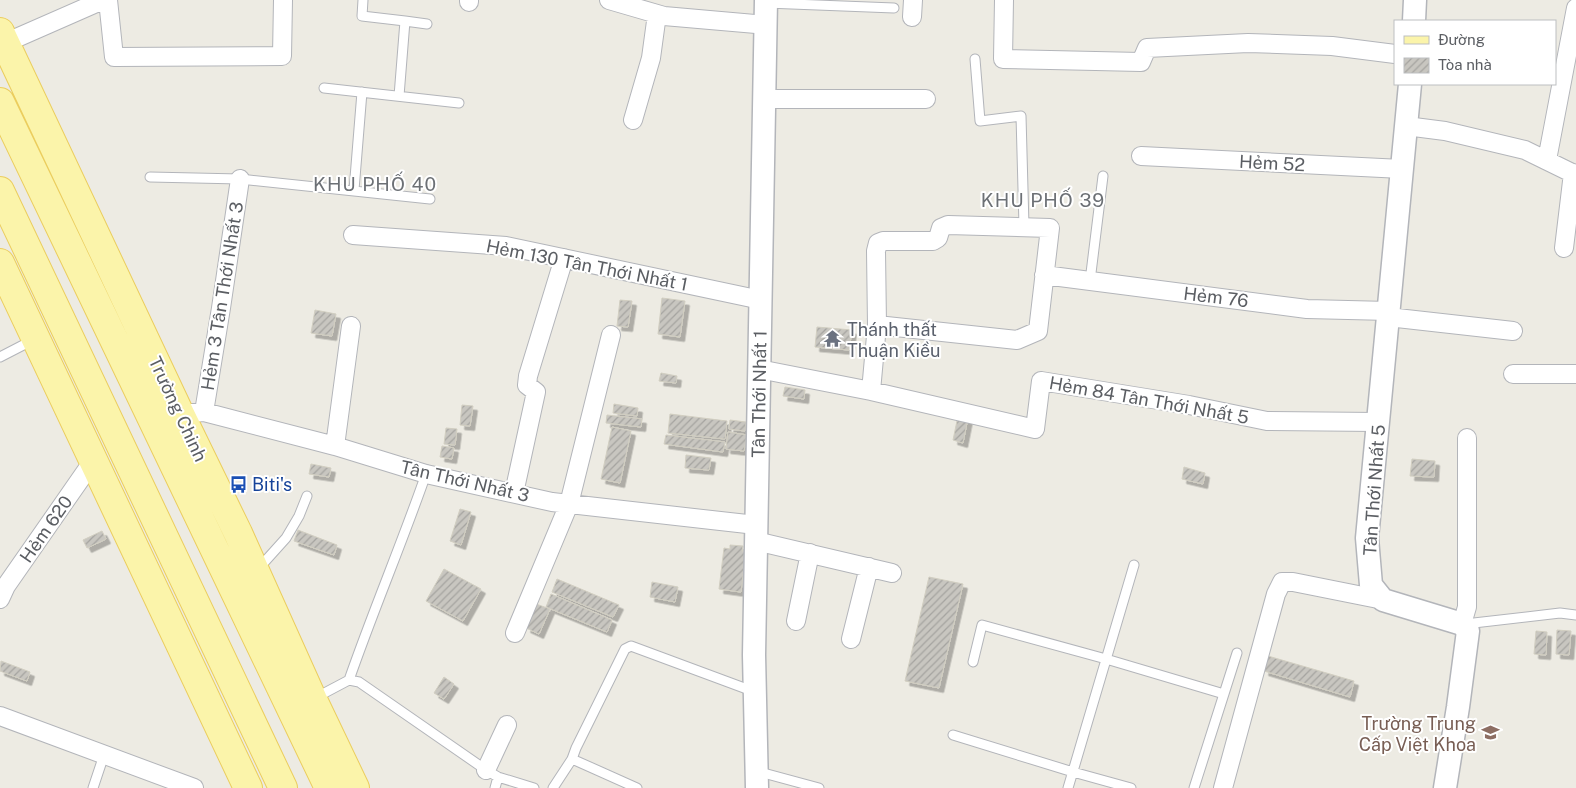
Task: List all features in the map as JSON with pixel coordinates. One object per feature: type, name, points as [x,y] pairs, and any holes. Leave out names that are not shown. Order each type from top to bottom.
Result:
[{"type":"main road","name":"Trường Chinh","points":[[3,37],[192,413],[255,572],[312,700],[355,788]]},
{"type":"main road","name":"Trường Chinh","points":[[0,102],[329,788]]},
{"type":"main road","points":[[0,191],[283,788]]},
{"type":"main road","points":[[0,263],[248,788]]},
{"type":"street","points":[[3,37],[73,6],[103,0]]},
{"type":"street","points":[[108,0],[114,57],[282,56],[283,0]]},
{"type":"street","points":[[609,0],[664,16],[766,9]]},
{"type":"street","points":[[1004,0],[1003,59],[1141,62],[1147,48],[1248,43],[1332,46],[1394,54]]},
{"type":"street","points":[[1414,20],[1415,0]]},
{"type":"street","name":"Tân Thới Nhất 1","points":[[756,780],[754,655],[766,9]]},
{"type":"street","points":[[633,120],[651,58],[657,14]]},
{"type":"street","points":[[1547,160],[1575,19]]},
{"type":"street","name":"Tân Thới Nhất 5","points":[[1383,600],[1371,585],[1367,538],[1410,85]]},
{"type":"street","points":[[764,99],[926,99]]},
{"type":"street","points":[[1406,126],[1445,131],[1525,150],[1574,174],[1564,248]]},
{"type":"street","name":"Hẻm 52","points":[[1141,156],[1402,169]]},
{"type":"street","name":"Hẻm 3 Tân Thới Nhất 3","points":[[192,413],[222,308],[240,179]]},
{"type":"street","points":[[871,391],[877,324],[876,251],[878,243],[883,241],[933,241],[938,238],[941,228],[948,225],[1050,228],[1038,331],[1017,340],[877,324]]},
{"type":"street","name":"Hẻm 130 Tân Thới Nhất 1","points":[[353,235],[506,246],[761,300]]},
{"type":"street","points":[[514,493],[536,392],[527,385],[528,376],[564,258]]},
{"type":"street","name":"Hẻm 76","points":[[1044,275],[1307,308],[1388,314],[1513,331]]},
{"type":"street","points":[[335,446],[351,326]]},
{"type":"street","points":[[515,633],[569,504],[611,335]]},
{"type":"street","name":"Hẻm 84 Tân Thới Nhất 5","points":[[759,369],[871,391],[1035,430],[1041,382],[1189,405],[1267,421],[1378,422]]},
{"type":"street","points":[[1513,374],[1576,374]]},
{"type":"street","name":"Tân Thới Nhất 3","points":[[192,413],[335,446],[426,474],[552,502],[756,533],[810,553],[892,573]]},
{"type":"street","points":[[1462,624],[1467,607],[1467,438]]},
{"type":"street","name":"Hẻm 620","points":[[0,599],[6,586],[93,461]]},
{"type":"street","points":[[796,621],[810,553]]},
{"type":"street","points":[[851,639],[869,567]]},
{"type":"street","points":[[1223,788],[1276,594],[1282,582],[1293,582],[1383,600],[1462,624],[1468,631],[1445,788]]},
{"type":"street","points":[[0,716],[104,755],[175,785],[194,788]]},
{"type":"street","points":[[492,774],[506,726]]},
{"type":"lane","points":[[363,0],[362,16],[427,24]]},
{"type":"lane","points":[[766,9],[894,8]]},
{"type":"lane","points":[[399,96],[405,21]]},
{"type":"lane","points":[[975,59],[980,121],[1021,116],[1024,226]]},
{"type":"lane","points":[[324,88],[459,102]]},
{"type":"lane","points":[[354,190],[362,92]]},
{"type":"lane","points":[[1090,281],[1103,176]]},
{"type":"lane","points":[[150,177],[240,179],[430,199]]},
{"type":"lane","points":[[0,357],[36,339]]},
{"type":"lane","points":[[350,680],[367,628],[426,474]]},
{"type":"lane","points":[[255,572],[286,538],[299,516],[307,496]]},
{"type":"lane","points":[[1068,788],[1134,566]]},
{"type":"lane","points":[[1462,624],[1560,613],[1576,614]]},
{"type":"lane","points":[[973,662],[982,625],[1224,694]]},
{"type":"lane","points":[[553,788],[572,759],[625,649],[631,646],[755,692]]},
{"type":"lane","points":[[1194,788],[1237,653]]},
{"type":"lane","points":[[312,700],[350,680],[359,682],[492,774],[534,788]]},
{"type":"lane","points":[[952,734],[1072,772],[1131,788]]},
{"type":"lane","points":[[93,788],[104,755]]},
{"type":"lane","points":[[572,759],[637,788]]},
{"type":"lane","points":[[492,774],[496,788]]},
{"type":"lane","points":[[756,780],[819,788]]},
{"type":"building","points":[[662,298],[685,301],[680,337],[658,334]]},
{"type":"building","points":[[620,300],[632,301],[628,327],[617,326]]},
{"type":"building","points":[[315,310],[336,314],[332,336],[311,333]]},
{"type":"building","name":"Thánh thất Thuận Kiều","points":[[817,327],[852,330],[849,350],[815,347]]},
{"type":"building","points":[[661,373],[677,376],[676,383],[659,381]]},
{"type":"building","points":[[785,387],[805,390],[804,399],[783,396]]},
{"type":"building","points":[[614,404],[638,408],[637,416],[613,413]]},
{"type":"building","points":[[462,405],[473,406],[470,426],[460,425]]},
{"type":"building","points":[[670,414],[727,421],[725,439],[668,433]]},
{"type":"building","points":[[607,415],[642,419],[641,427],[606,423]]},
{"type":"building","points":[[958,416],[968,418],[963,443],[953,440]]},
{"type":"building","points":[[730,420],[746,422],[745,431],[729,429]]},
{"type":"building","points":[[612,427],[631,431],[620,483],[601,479]]},
{"type":"building","points":[[446,428],[457,429],[455,445],[444,444]]},
{"type":"building","points":[[728,432],[747,435],[744,451],[726,449]]},
{"type":"building","points":[[666,435],[725,442],[723,452],[664,444]]},
{"type":"building","points":[[442,446],[454,448],[452,459],[440,457]]},
{"type":"building","points":[[686,455],[711,458],[709,470],[685,468]]},
{"type":"building","points":[[1412,459],[1435,461],[1434,477],[1410,476]]},
{"type":"building","points":[[311,464],[331,468],[329,477],[309,474]]},
{"type":"building","points":[[1184,467],[1205,473],[1203,484],[1182,479]]},
{"type":"building","points":[[460,509],[471,512],[461,545],[450,541]]},
{"type":"building","points":[[298,530],[337,545],[334,555],[294,541]]},
{"type":"building","points":[[102,531],[106,539],[87,548],[83,540]]},
{"type":"building","points":[[730,545],[743,546],[742,551],[746,551],[741,592],[719,589],[724,548],[730,549]]},
{"type":"building","points":[[444,569],[481,589],[463,621],[426,601]]},
{"type":"building","points":[[929,577],[963,584],[939,688],[905,681]]},
{"type":"building","points":[[557,579],[619,605],[613,617],[552,592]]},
{"type":"building","points":[[652,582],[678,587],[675,602],[650,597]]},
{"type":"building","points":[[551,594],[612,620],[607,632],[546,607]]},
{"type":"building","points":[[536,604],[550,609],[539,634],[526,628]]},
{"type":"building","points":[[1557,630],[1571,631],[1569,655],[1556,654]]},
{"type":"building","points":[[1536,631],[1547,632],[1546,655],[1534,654]]},
{"type":"building","points":[[1268,656],[1354,681],[1350,697],[1264,671]]},
{"type":"building","points":[[1,661],[30,672],[27,681],[0,671]]},
{"type":"building","points":[[444,677],[454,684],[444,699],[434,693]]},
{"type":"place","name":"Thánh thất Thuận Kiều","points":[[833,339]]},
{"type":"place","name":"Biti's","points":[[238,484]]},
{"type":"place","name":"Trường Trung Cấp Việt Khoa","points":[[1490,733]]},
{"type":"district","name":"KHU PHỐ 40","points":[[375,184]]},
{"type":"district","name":"KHU PHỐ 39","points":[[1043,200]]}]
